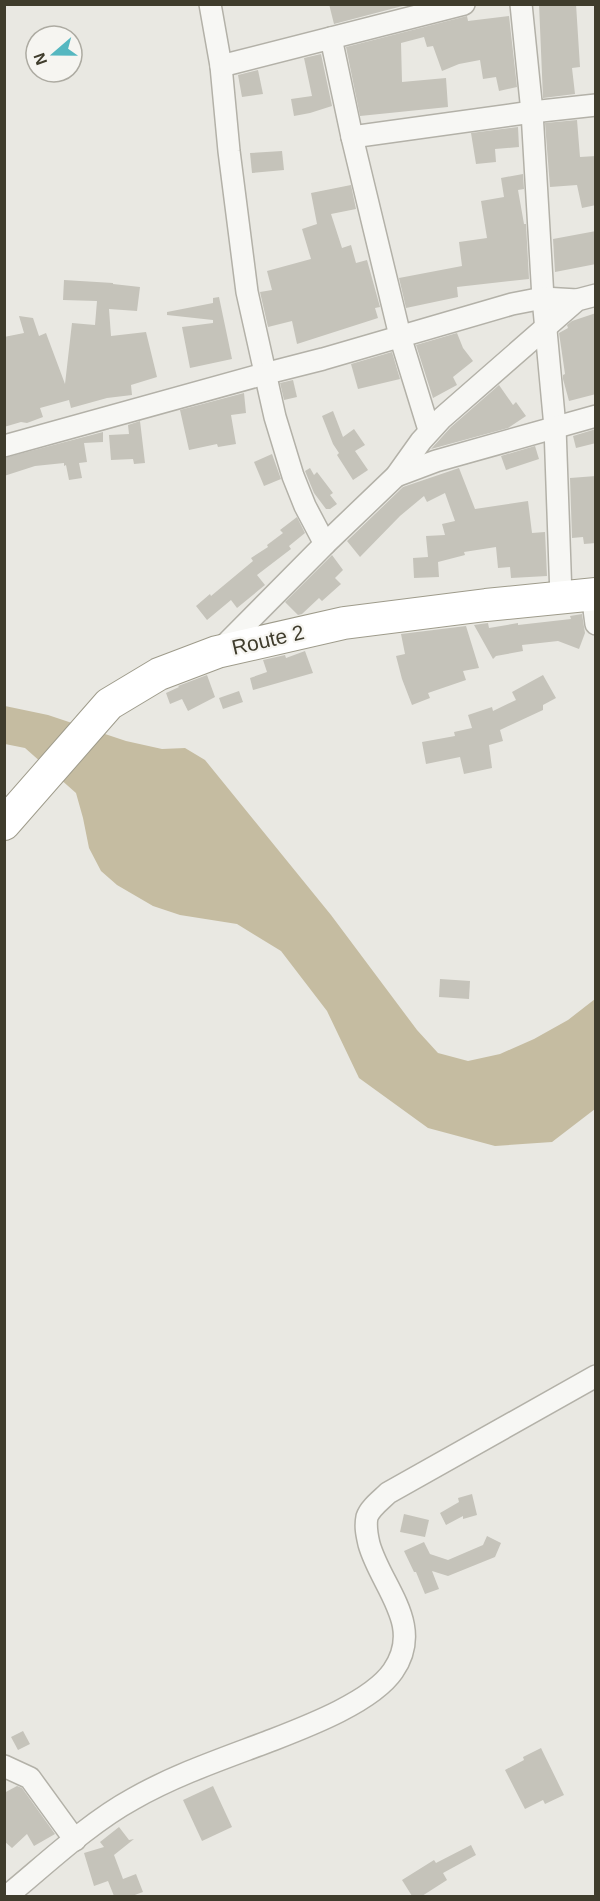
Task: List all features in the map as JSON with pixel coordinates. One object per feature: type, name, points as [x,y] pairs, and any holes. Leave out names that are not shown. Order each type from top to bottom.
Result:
[{"type":"highway","name":"Route 2","points":[[4,824],[110,704],[159,674],[217,652],[344,622],[561,597],[594,604]]},
{"type":"street","points":[[210,4],[221,66],[228,151],[247,292],[264,374],[293,476],[305,506],[325,544]]},
{"type":"street","points":[[221,66],[464,4]]},
{"type":"street","points":[[521,4],[532,112],[543,298],[555,427],[561,597]]},
{"type":"street","points":[[331,38],[352,137],[400,336],[429,430]]},
{"type":"street","points":[[352,137],[596,105]]},
{"type":"street","points":[[4,446],[323,359],[490,310],[543,298],[586,297]]},
{"type":"street","points":[[217,652],[396,476],[429,430],[482,382],[586,297]]},
{"type":"street","points":[[396,476],[436,461],[596,416]]},
{"type":"street","points":[[7,1896],[75,1840],[133,1798],[200,1768],[323,1720],[359,1700],[381,1684],[393,1672],[401,1656],[405,1640],[404,1623],[399,1607],[371,1550],[366,1531],[367,1517],[373,1508],[388,1493],[596,1376]]},
{"type":"street","points":[[4,1766],[30,1778],[75,1840]]},
{"type":"shaded area","points":[[5,706],[48,715],[126,741],[162,749],[185,748],[205,760],[331,915],[417,1030],[438,1053],[468,1061],[500,1054],[568,1020],[595,999],[595,1109],[552,1142],[495,1146],[428,1128],[359,1078],[327,1011],[281,951],[237,924],[180,915],[153,906],[117,885],[101,871],[89,848],[76,793],[25,748],[5,744]]},
{"type":"building","points":[[329,4],[410,4],[334,24]]},
{"type":"building","points":[[539,4],[576,4],[580,67],[572,68],[575,94],[543,98]]},
{"type":"building","points":[[467,16],[468,21],[509,16],[517,87],[499,91],[496,77],[483,79],[480,60],[459,64],[442,71],[433,46],[427,47],[424,37],[401,43],[402,82],[446,78],[448,107],[360,116],[346,47]]},
{"type":"building","points":[[321,54],[332,106],[294,116],[291,99],[312,96],[304,58]]},
{"type":"building","points":[[258,70],[263,94],[242,97],[238,75]]},
{"type":"building","points":[[577,120],[580,157],[596,156],[596,205],[582,208],[577,185],[550,187],[545,123]]},
{"type":"building","points":[[518,127],[519,147],[495,149],[496,162],[476,164],[471,133]]},
{"type":"building","points":[[282,151],[284,170],[252,173],[250,153]]},
{"type":"building","points":[[523,174],[524,189],[518,190],[524,224],[526,224],[529,279],[457,287],[458,297],[406,308],[399,278],[462,266],[459,242],[487,238],[481,201],[504,197],[501,178]]},
{"type":"building","points":[[351,185],[356,209],[331,214],[342,248],[351,245],[356,263],[367,260],[380,307],[375,308],[378,318],[297,344],[292,321],[268,327],[260,292],[272,290],[267,271],[311,259],[302,229],[317,224],[311,193]]},
{"type":"building","points":[[596,231],[596,264],[555,272],[553,239]]},
{"type":"building","points":[[64,280],[140,287],[137,311],[109,309],[111,336],[146,332],[157,377],[131,385],[132,395],[107,398],[71,408],[69,400],[40,408],[43,417],[27,423],[21,422],[4,427],[4,337],[24,333],[19,316],[33,318],[39,336],[46,333],[65,384],[72,323],[95,325],[97,301],[63,300]]},
{"type":"building","points":[[219,297],[232,359],[190,368],[182,327],[213,323],[213,320],[167,315],[167,312],[213,303],[213,298]]},
{"type":"building","points":[[596,313],[596,394],[569,401],[563,379],[565,374],[559,333],[568,328],[567,325],[572,321]]},
{"type":"building","points":[[457,333],[463,348],[473,361],[453,377],[457,385],[433,398],[416,345]]},
{"type":"building","points":[[392,352],[400,379],[358,389],[351,364]]},
{"type":"building","points":[[293,380],[297,397],[284,400],[280,383]]},
{"type":"building","points":[[499,385],[513,405],[516,402],[526,416],[508,428],[431,449],[451,427]]},
{"type":"building","points":[[244,393],[246,413],[231,415],[236,444],[218,447],[217,444],[189,450],[180,410]]},
{"type":"building","points":[[333,411],[343,437],[354,429],[365,445],[355,451],[368,470],[353,480],[337,455],[339,453],[322,416]]},
{"type":"building","points":[[140,421],[145,463],[134,464],[133,459],[111,460],[109,435],[129,434],[128,425]]},
{"type":"building","points":[[596,429],[596,443],[576,448],[573,436]]},
{"type":"building","points":[[103,432],[103,442],[84,443],[87,462],[79,463],[82,478],[69,480],[64,463],[35,466],[4,476],[4,458]]},
{"type":"building","points":[[535,446],[539,459],[506,470],[501,456]]},
{"type":"building","points":[[272,454],[281,479],[264,486],[254,462]]},
{"type":"building","points":[[310,468],[314,475],[317,472],[333,493],[330,495],[337,504],[330,509],[326,509],[314,493],[305,471]]},
{"type":"building","points":[[459,468],[475,509],[528,501],[532,533],[545,532],[547,576],[511,578],[510,567],[498,568],[496,547],[464,552],[465,555],[438,562],[439,577],[414,578],[413,558],[428,557],[426,536],[445,535],[442,524],[455,521],[445,493],[427,502],[424,496],[400,516],[360,557],[347,541],[403,487]]},
{"type":"building","points":[[596,476],[596,543],[584,544],[583,537],[572,538],[570,478]]},
{"type":"building","points":[[297,517],[305,533],[289,546],[291,549],[257,575],[265,585],[237,608],[231,600],[207,620],[196,606],[253,561],[251,558],[268,547],[267,545],[283,533],[280,530]]},
{"type":"building","points":[[332,555],[343,570],[335,578],[341,584],[322,601],[319,598],[298,615],[285,602]]},
{"type":"building","points":[[582,614],[585,633],[579,649],[558,641],[522,645],[523,651],[496,656],[493,659],[474,625],[488,623],[489,628],[518,623],[518,625],[571,619],[570,616]]},
{"type":"building","points":[[466,626],[479,668],[463,671],[466,680],[428,693],[430,698],[412,705],[396,656],[405,654],[401,634]]},
{"type":"building","points":[[305,651],[313,673],[253,690],[250,678],[267,672],[263,660],[285,655],[286,658]]},
{"type":"building","points":[[207,675],[215,697],[188,711],[182,699],[170,704],[166,693]]},
{"type":"building","points":[[543,675],[556,698],[543,705],[543,710],[500,730],[503,741],[489,745],[492,768],[464,774],[460,757],[426,764],[422,742],[455,736],[454,732],[472,728],[468,715],[492,707],[493,711],[516,700],[512,692]]},
{"type":"building","points":[[239,691],[243,702],[223,709],[219,698]]},
{"type":"building","points":[[440,979],[470,981],[469,999],[439,997]]},
{"type":"building","points":[[472,1494],[477,1515],[463,1519],[463,1516],[446,1525],[440,1513],[459,1502],[458,1498]]},
{"type":"building","points":[[404,1514],[429,1520],[425,1537],[400,1532]]},
{"type":"building","points":[[487,1536],[501,1543],[495,1557],[448,1576],[432,1571],[439,1589],[425,1594],[404,1551],[424,1542],[430,1554],[448,1560],[483,1545]]},
{"type":"building","points":[[23,1731],[30,1744],[18,1750],[11,1737]]},
{"type":"building","points":[[541,1748],[564,1795],[545,1804],[543,1800],[525,1809],[505,1770]]},
{"type":"building","points":[[17,1786],[22,1788],[55,1834],[34,1846],[27,1834],[12,1848],[4,1841],[4,1793]]},
{"type":"building","points":[[213,1786],[232,1827],[202,1841],[183,1800]]},
{"type":"building","points":[[119,1827],[129,1840],[134,1839],[114,1855],[123,1879],[136,1874],[143,1892],[132,1896],[114,1896],[108,1881],[94,1886],[84,1853],[104,1847],[100,1842]]},
{"type":"building","points":[[471,1845],[476,1855],[443,1873],[447,1880],[422,1896],[412,1896],[402,1880],[434,1860],[436,1863]]}]
